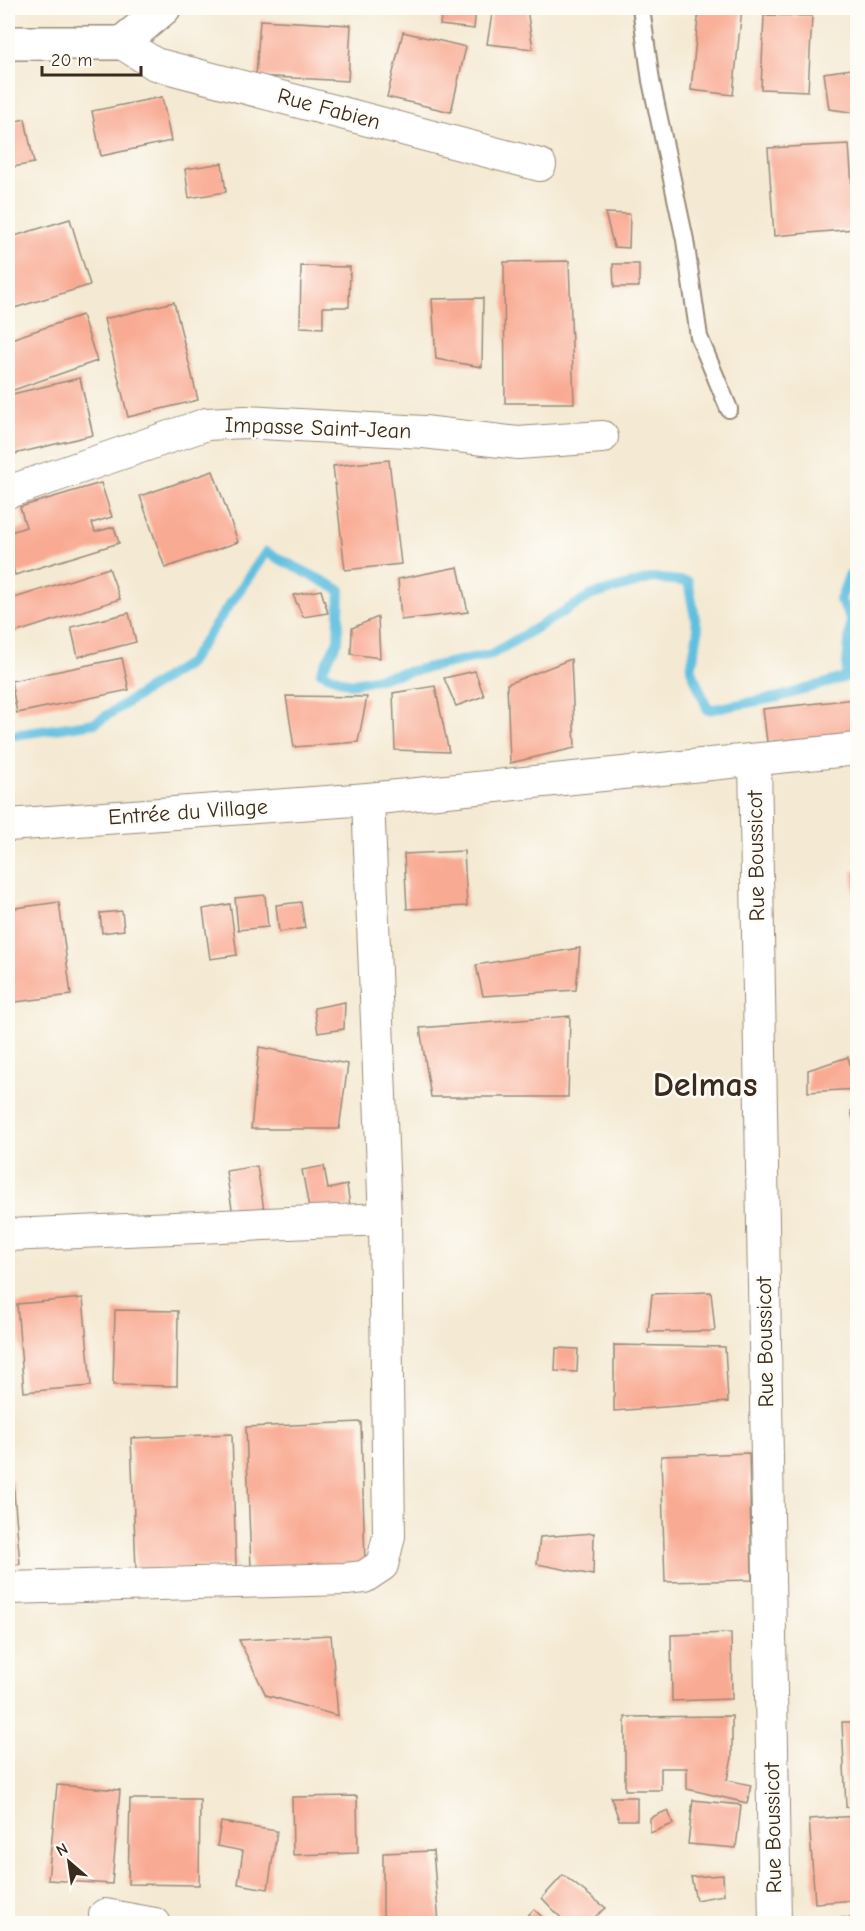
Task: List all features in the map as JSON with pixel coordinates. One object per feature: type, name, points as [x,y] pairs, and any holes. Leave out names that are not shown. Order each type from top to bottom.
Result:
[{"type":"street","points":[[8,43],[122,43],[164,8]]},
{"type":"street","name":"Rue Fabien","points":[[122,43],[155,64],[540,165]]},
{"type":"street","name":"Impasse Saint-Jean","points":[[8,492],[207,424],[245,422],[424,432],[518,443],[602,437]]},
{"type":"street","name":"Entrée du Village","points":[[8,825],[368,799],[858,749]]},
{"type":"street","name":"Rue Boussicot","points":[[755,760],[775,1923]]},
{"type":"street","points":[[8,1588],[346,1579],[364,1577],[382,1565],[389,1536],[385,1219],[368,799]]},
{"type":"street","points":[[8,1235],[385,1219]]},
{"type":"street","points":[[105,1915],[154,1923]]},
{"type":"lane","points":[[641,8],[654,93],[685,240],[699,337],[729,409]]},
{"type":"building","points":[[442,8],[476,8],[474,29],[440,25]]},
{"type":"building","points":[[493,8],[527,9],[533,49],[487,44]]},
{"type":"building","points":[[699,8],[742,8],[733,95],[691,90]]},
{"type":"building","points":[[764,15],[812,16],[808,91],[761,89]]},
{"type":"building","points":[[260,20],[351,25],[348,81],[256,76]]},
{"type":"building","points":[[403,32],[466,47],[451,112],[387,97]]},
{"type":"building","points":[[858,68],[858,113],[829,109],[824,73]]},
{"type":"building","points":[[162,97],[171,141],[101,156],[92,111]]},
{"type":"building","points":[[25,119],[34,163],[8,168],[8,123]]},
{"type":"building","points":[[849,144],[855,229],[774,236],[768,148]]},
{"type":"building","points":[[222,163],[226,192],[189,198],[185,169]]},
{"type":"building","points":[[605,213],[630,214],[629,248],[614,247]]},
{"type":"building","points":[[70,219],[90,285],[8,310],[8,238]]},
{"type":"building","points":[[569,261],[574,403],[505,403],[504,262]]},
{"type":"building","points":[[613,264],[639,264],[639,287],[614,287]]},
{"type":"building","points":[[301,266],[350,267],[349,307],[323,307],[323,328],[300,327]]},
{"type":"building","points":[[483,298],[482,367],[436,359],[432,299]]},
{"type":"building","points":[[174,302],[198,400],[128,417],[104,319]]},
{"type":"building","points":[[82,315],[97,361],[8,392],[8,340]]},
{"type":"building","points":[[80,378],[93,435],[10,455],[8,395]]},
{"type":"building","points":[[389,460],[401,564],[345,570],[333,466]]},
{"type":"building","points":[[213,471],[238,542],[165,568],[140,496]]},
{"type":"building","points":[[101,483],[112,517],[92,523],[95,532],[114,527],[119,543],[15,575],[8,550],[8,533],[26,527],[20,507]]},
{"type":"building","points":[[458,567],[468,612],[401,620],[398,579]]},
{"type":"building","points":[[109,568],[120,599],[8,635],[8,600]]},
{"type":"building","points":[[321,590],[328,613],[303,617],[293,595]]},
{"type":"building","points":[[129,613],[136,642],[78,657],[71,627]]},
{"type":"building","points":[[378,617],[380,658],[351,654],[352,628]]},
{"type":"building","points":[[122,658],[129,690],[17,713],[11,681]]},
{"type":"building","points":[[571,659],[575,748],[510,763],[507,684]]},
{"type":"building","points":[[475,671],[484,696],[456,706],[444,678]]},
{"type":"building","points":[[435,686],[449,752],[395,750],[393,693]]},
{"type":"building","points":[[286,696],[367,697],[358,742],[294,747]]},
{"type":"building","points":[[855,699],[858,733],[767,742],[763,709]]},
{"type":"building","points":[[464,851],[467,906],[407,909],[404,854]]},
{"type":"building","points":[[858,870],[858,922],[856,922],[852,871]]},
{"type":"building","points":[[265,895],[268,927],[238,930],[235,898]]},
{"type":"building","points":[[59,902],[71,995],[8,1003],[8,909]]},
{"type":"building","points":[[301,902],[305,928],[279,932],[276,905]]},
{"type":"building","points":[[230,904],[237,955],[210,959],[203,909]]},
{"type":"building","points":[[122,911],[124,930],[102,933],[100,913]]},
{"type":"building","points":[[580,948],[576,990],[483,996],[476,965]]},
{"type":"building","points":[[345,1002],[344,1029],[318,1033],[314,1008]]},
{"type":"building","points":[[570,1016],[568,1097],[431,1097],[420,1028]]},
{"type":"building","points":[[259,1047],[348,1064],[339,1129],[251,1129]]},
{"type":"building","points":[[848,1057],[857,1089],[808,1092],[808,1070]]},
{"type":"building","points":[[858,1110],[858,1137],[857,1137],[851,1111]]},
{"type":"building","points":[[257,1166],[264,1210],[233,1215],[226,1171]]},
{"type":"building","points":[[324,1166],[328,1189],[347,1185],[350,1206],[310,1213],[302,1170]]},
{"type":"building","points":[[711,1292],[715,1331],[648,1332],[652,1294]]},
{"type":"building","points":[[83,1298],[91,1386],[24,1392],[17,1304]]},
{"type":"building","points":[[115,1310],[178,1311],[177,1386],[113,1385]]},
{"type":"building","points":[[614,1345],[725,1347],[728,1402],[614,1411]]},
{"type":"building","points":[[556,1348],[578,1349],[577,1372],[555,1371]]},
{"type":"building","points":[[361,1422],[365,1564],[251,1569],[246,1427]]},
{"type":"building","points":[[232,1434],[236,1566],[136,1570],[131,1438]]},
{"type":"building","points":[[749,1453],[752,1580],[665,1582],[661,1456]]},
{"type":"building","points":[[13,1480],[20,1564],[8,1566],[8,1481]]},
{"type":"building","points":[[594,1533],[593,1575],[537,1564],[540,1537]]},
{"type":"building","points":[[731,1633],[732,1699],[672,1701],[671,1635]]},
{"type":"building","points":[[331,1635],[338,1716],[266,1695],[239,1640]]},
{"type":"building","points":[[732,1716],[732,1758],[727,1780],[751,1785],[747,1803],[687,1789],[687,1768],[661,1768],[661,1790],[625,1790],[625,1717]]},
{"type":"building","points":[[842,1722],[858,1722],[858,1809],[846,1807]]},
{"type":"building","points":[[57,1785],[120,1790],[112,1884],[48,1880]]},
{"type":"building","points":[[357,1796],[358,1853],[293,1855],[292,1797]]},
{"type":"building","points":[[611,1797],[637,1797],[637,1820],[619,1820]]},
{"type":"building","points":[[130,1799],[200,1799],[199,1885],[128,1884]]},
{"type":"building","points":[[693,1800],[741,1805],[736,1848],[688,1844]]},
{"type":"building","points":[[668,1810],[673,1824],[650,1833],[650,1818]]},
{"type":"building","points":[[858,1816],[858,1900],[815,1903],[809,1819]]},
{"type":"building","points":[[221,1822],[277,1831],[268,1889],[238,1884],[243,1851],[217,1846]]},
{"type":"building","points":[[433,1851],[439,1924],[383,1924],[383,1853]]},
{"type":"building","points":[[563,1875],[606,1908],[586,1924],[567,1924],[542,1898]]},
{"type":"building","points":[[723,1875],[724,1895],[696,1900],[691,1877]]},
{"type":"building","points":[[534,1909],[549,1924],[520,1924]]},
{"type":"building","points":[[804,1917],[858,1918],[858,1924],[804,1924]]},
{"type":"waterway","points":[[8,733],[14,735],[95,723],[189,663],[266,552],[340,590],[338,641],[321,672],[350,684],[492,654],[592,595],[653,578],[688,582],[698,632],[691,669],[708,710],[779,697],[846,677],[851,619],[840,600],[849,576],[858,573]]},
{"type":"district","name":"Delmas","points":[[705,1085]]}]
